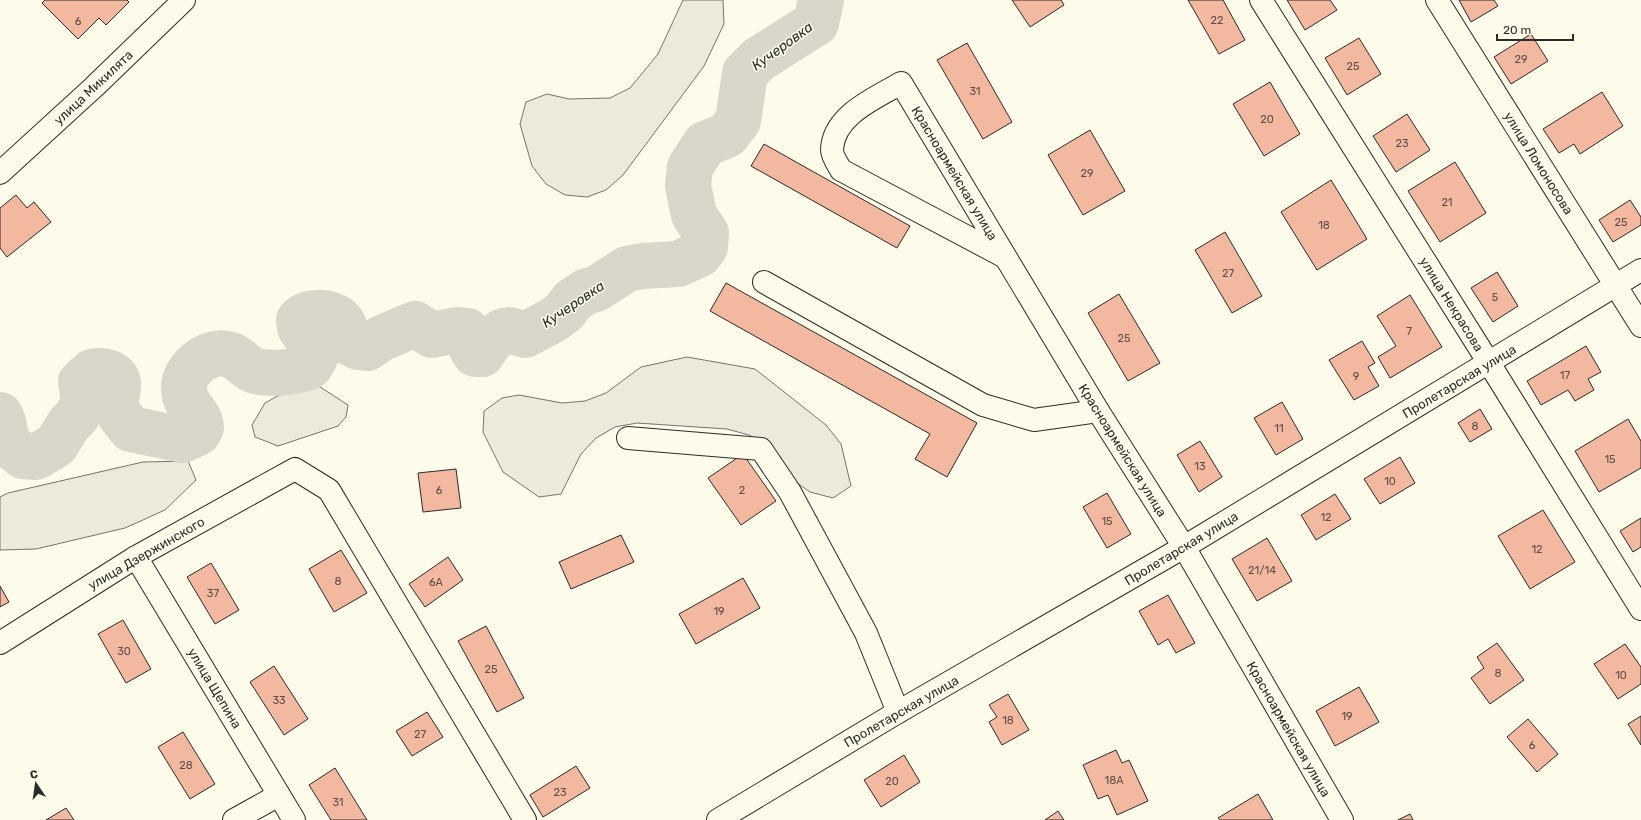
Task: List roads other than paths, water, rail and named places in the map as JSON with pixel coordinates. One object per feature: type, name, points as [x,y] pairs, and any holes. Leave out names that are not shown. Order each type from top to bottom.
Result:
[{"type":"street","name":"улица Микилята","points":[[0,174],[94,87],[184,0]]},
{"type":"street","name":"улица Некрасова","points":[[1261,0],[1489,363],[1641,609]]},
{"type":"street","name":"улица Ломоносова","points":[[1437,0],[1641,326]]},
{"type":"street","name":"Красноармейская улица","points":[[1006,257],[841,170],[832,151],[836,133],[850,114],[901,83],[1006,257],[1098,411],[1184,547],[1342,820]]},
{"type":"street","name":"Пролетарская улица","points":[[718,820],[898,712],[1184,547],[1641,270]]},
{"type":"street","points":[[764,282],[983,405],[1034,420],[1098,411]]},
{"type":"street","points":[[628,438],[761,448],[790,492],[866,632],[898,712]]},
{"type":"street","name":"улица Дзержинского","points":[[0,643],[136,557],[295,469],[329,490],[525,820]]},
{"type":"street","name":"улица Щепина","points":[[136,557],[294,820]]},
{"type":"street","points":[[234,820],[279,795]]},
{"type":"waterway","name":"Кучеровка","points":[[0,415],[7,440],[10,445],[23,456],[36,457],[56,445],[69,424],[77,416],[84,402],[81,382],[92,372],[104,371],[108,372],[117,379],[117,408],[121,417],[131,429],[183,440],[198,433],[201,428],[198,419],[187,401],[184,390],[184,383],[187,375],[192,369],[205,358],[220,353],[231,355],[249,368],[258,372],[290,372],[310,366],[315,358],[306,336],[300,328],[299,320],[308,314],[320,313],[338,318],[343,324],[350,343],[358,347],[367,348],[382,338],[415,324],[432,335],[456,330],[467,331],[470,345],[475,354],[482,354],[494,337],[498,334],[508,330],[525,335],[555,319],[565,311],[572,301],[587,291],[596,289],[627,269],[642,266],[678,264],[700,254],[705,247],[706,233],[694,215],[688,186],[690,167],[705,144],[727,135],[738,121],[745,73],[759,59],[816,23],[821,0]]}]
